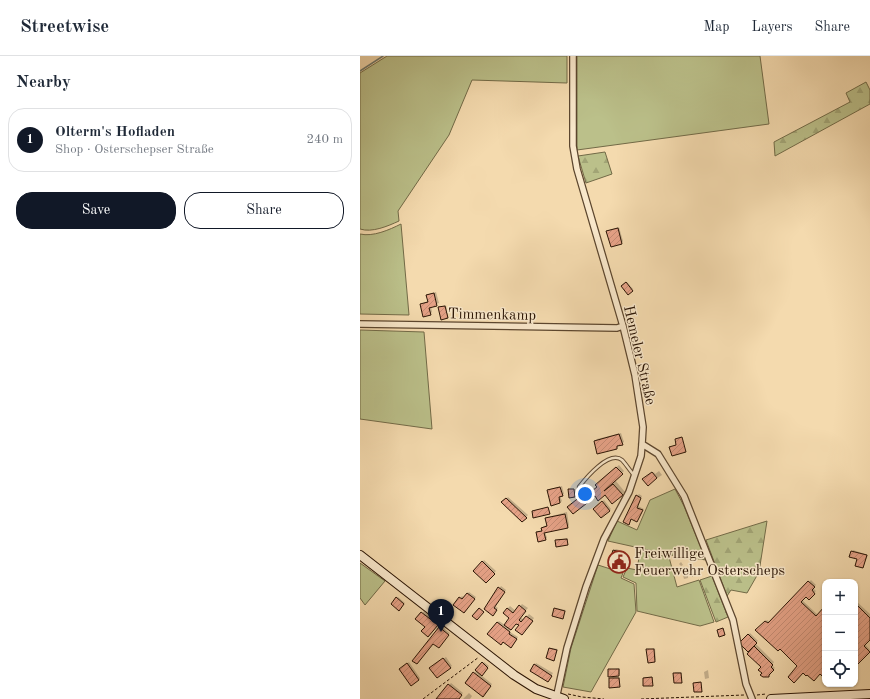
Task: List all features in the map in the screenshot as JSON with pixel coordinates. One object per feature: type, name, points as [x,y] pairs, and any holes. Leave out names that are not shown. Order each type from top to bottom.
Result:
[{"type":"main road","points":[[360,555],[484,653],[526,684],[536,690],[558,696]]},
{"type":"main road","points":[[771,699],[865,696]]},
{"type":"street","name":"Hemeler Straße","points":[[558,696],[567,648],[586,587],[604,539],[629,492],[640,456],[643,427],[635,376],[623,326],[577,169],[573,146],[573,56]]},
{"type":"street","name":"Timmenkamp","points":[[360,324],[617,328],[623,326]]},
{"type":"street","points":[[642,444],[658,454],[684,496],[733,620],[746,684],[752,699]]},
{"type":"lane","points":[[579,487],[591,473],[611,458],[622,460],[634,476]]},
{"type":"path","points":[[422,699],[484,653]]},
{"type":"path","points":[[558,696],[604,699]]},
{"type":"green space","points":[[387,56],[567,56],[567,83],[472,80],[449,135],[398,211],[399,221],[380,228],[365,230],[360,229],[360,73]]},
{"type":"green space","points":[[577,56],[760,56],[769,124],[577,150]]},
{"type":"green space","points":[[866,82],[870,90],[870,104],[775,156],[774,142],[850,102],[846,93]]},
{"type":"green space","points":[[605,152],[612,174],[586,183],[578,156]]},
{"type":"green space","points":[[401,224],[409,315],[360,314],[360,234],[376,234]]},
{"type":"green space","points":[[360,330],[424,332],[432,429],[360,419]]},
{"type":"green space","points":[[675,489],[684,506],[706,560],[671,555],[608,541],[617,521],[637,530],[650,500]]},
{"type":"green space","points":[[767,521],[759,572],[747,593],[731,590],[727,596],[706,540]]},
{"type":"green space","points":[[640,551],[669,557],[677,587],[699,580],[714,622],[700,626],[637,611],[636,583],[623,577],[627,568],[637,570]]},
{"type":"green space","points":[[360,563],[385,581],[365,605],[360,598]]},
{"type":"green space","points":[[598,565],[623,573],[621,578],[634,584],[636,612],[591,692],[563,687],[571,648]]},
{"type":"green space","points":[[712,576],[728,617],[716,622],[700,580]]},
{"type":"building","points":[[618,228],[622,244],[611,247],[606,231]]},
{"type":"building","points":[[626,282],[633,291],[628,295],[621,286]]},
{"type":"building","points":[[434,293],[437,306],[429,308],[431,315],[423,317],[420,304],[428,302],[426,295]]},
{"type":"building","points":[[445,306],[448,318],[441,320],[438,307]]},
{"type":"building","points":[[619,434],[623,445],[617,446],[617,449],[597,454],[594,441]]},
{"type":"building","points":[[682,437],[686,452],[672,456],[669,447],[676,445],[675,439]]},
{"type":"building","points":[[616,467],[623,474],[604,491],[613,484],[623,495],[612,504],[605,495],[598,501],[595,496],[591,499],[588,494],[597,487],[595,485]]},
{"type":"building","points":[[652,472],[657,478],[648,486],[642,479]]},
{"type":"building","points":[[560,487],[563,496],[559,497],[560,503],[551,506],[547,490]]},
{"type":"building","points":[[568,489],[574,489],[575,497],[569,498]]},
{"type":"building","points":[[585,493],[591,500],[573,514],[567,507]]},
{"type":"building","points":[[636,495],[641,498],[637,508],[643,510],[637,522],[631,519],[629,525],[623,522]]},
{"type":"building","points":[[506,498],[527,518],[522,522],[501,502]]},
{"type":"building","points":[[602,501],[610,511],[601,518],[593,509]]},
{"type":"building","points":[[548,507],[550,514],[533,518],[532,511]]},
{"type":"building","points":[[565,514],[568,528],[544,533],[546,540],[538,542],[536,532],[542,531],[541,528],[547,526],[545,518]]},
{"type":"building","points":[[567,539],[568,545],[556,547],[555,540]]},
{"type":"building","points":[[613,550],[624,553],[622,560],[626,562],[625,567],[618,565],[617,569],[608,566]]},
{"type":"building","points":[[851,551],[867,555],[863,568],[855,566],[857,559],[849,557]]},
{"type":"building","points":[[482,561],[495,574],[486,583],[473,571]]},
{"type":"building","points":[[698,568],[700,573],[692,576],[691,571]]},
{"type":"building","points":[[808,581],[815,587],[812,590],[815,594],[809,600],[806,597],[801,602],[816,616],[822,609],[822,676],[820,674],[814,681],[803,673],[794,683],[788,677],[797,666],[780,649],[778,651],[755,630],[765,621],[768,623]]},
{"type":"building","points":[[498,587],[505,592],[494,608],[497,610],[493,616],[484,609]]},
{"type":"building","points":[[467,593],[475,599],[464,613],[453,605],[459,597],[462,599]]},
{"type":"building","points":[[396,597],[404,604],[399,611],[391,604]]},
{"type":"building","points":[[519,605],[526,611],[519,620],[521,622],[526,616],[533,621],[522,635],[515,630],[519,625],[516,624],[511,630],[504,625],[509,618],[503,613],[507,608],[513,613]]},
{"type":"building","points":[[858,606],[870,618],[870,640],[864,646],[870,652],[858,664]]},
{"type":"building","points":[[479,608],[484,612],[477,620],[472,616]]},
{"type":"building","points":[[554,608],[565,611],[563,619],[552,616]]},
{"type":"building","points":[[421,612],[438,625],[428,637],[421,631],[425,627],[415,619]]},
{"type":"building","points":[[497,622],[510,632],[509,634],[517,639],[511,648],[503,642],[501,645],[487,634]]},
{"type":"building","points":[[439,627],[449,635],[439,648],[433,644],[417,664],[412,661]]},
{"type":"building","points":[[723,628],[725,635],[719,637],[717,630]]},
{"type":"building","points":[[748,634],[757,643],[748,652],[739,643]]},
{"type":"building","points":[[754,646],[773,665],[771,667],[774,670],[769,677],[763,677],[760,675],[762,673],[758,670],[761,667],[747,654]]},
{"type":"building","points":[[549,648],[557,650],[554,661],[546,658]]},
{"type":"building","points":[[646,649],[654,649],[655,662],[648,663]]},
{"type":"building","points":[[443,658],[451,668],[437,678],[429,668]]},
{"type":"building","points":[[482,662],[488,668],[482,676],[475,670]]},
{"type":"building","points":[[407,663],[419,680],[411,686],[399,669]]},
{"type":"building","points":[[534,664],[552,676],[548,682],[530,671]]},
{"type":"building","points":[[608,669],[619,669],[619,676],[608,677]]},
{"type":"building","points":[[473,672],[491,686],[483,697],[465,683]]},
{"type":"building","points":[[673,673],[681,673],[682,683],[674,683]]},
{"type":"building","points":[[652,677],[653,686],[643,686],[643,678]]},
{"type":"building","points":[[609,678],[619,678],[620,687],[609,688]]},
{"type":"building","points":[[701,682],[702,692],[694,692],[693,683]]},
{"type":"building","points":[[448,684],[462,695],[459,699],[436,699]]},
{"type":"waterway","points":[[360,71],[383,56]]},
{"type":"place","name":"Freiwillige Feuerwehr Osterscheps","points":[[619,562]]},
{"type":"place","name":"Olterm's Hofladen","points":[[441,632]]}]
